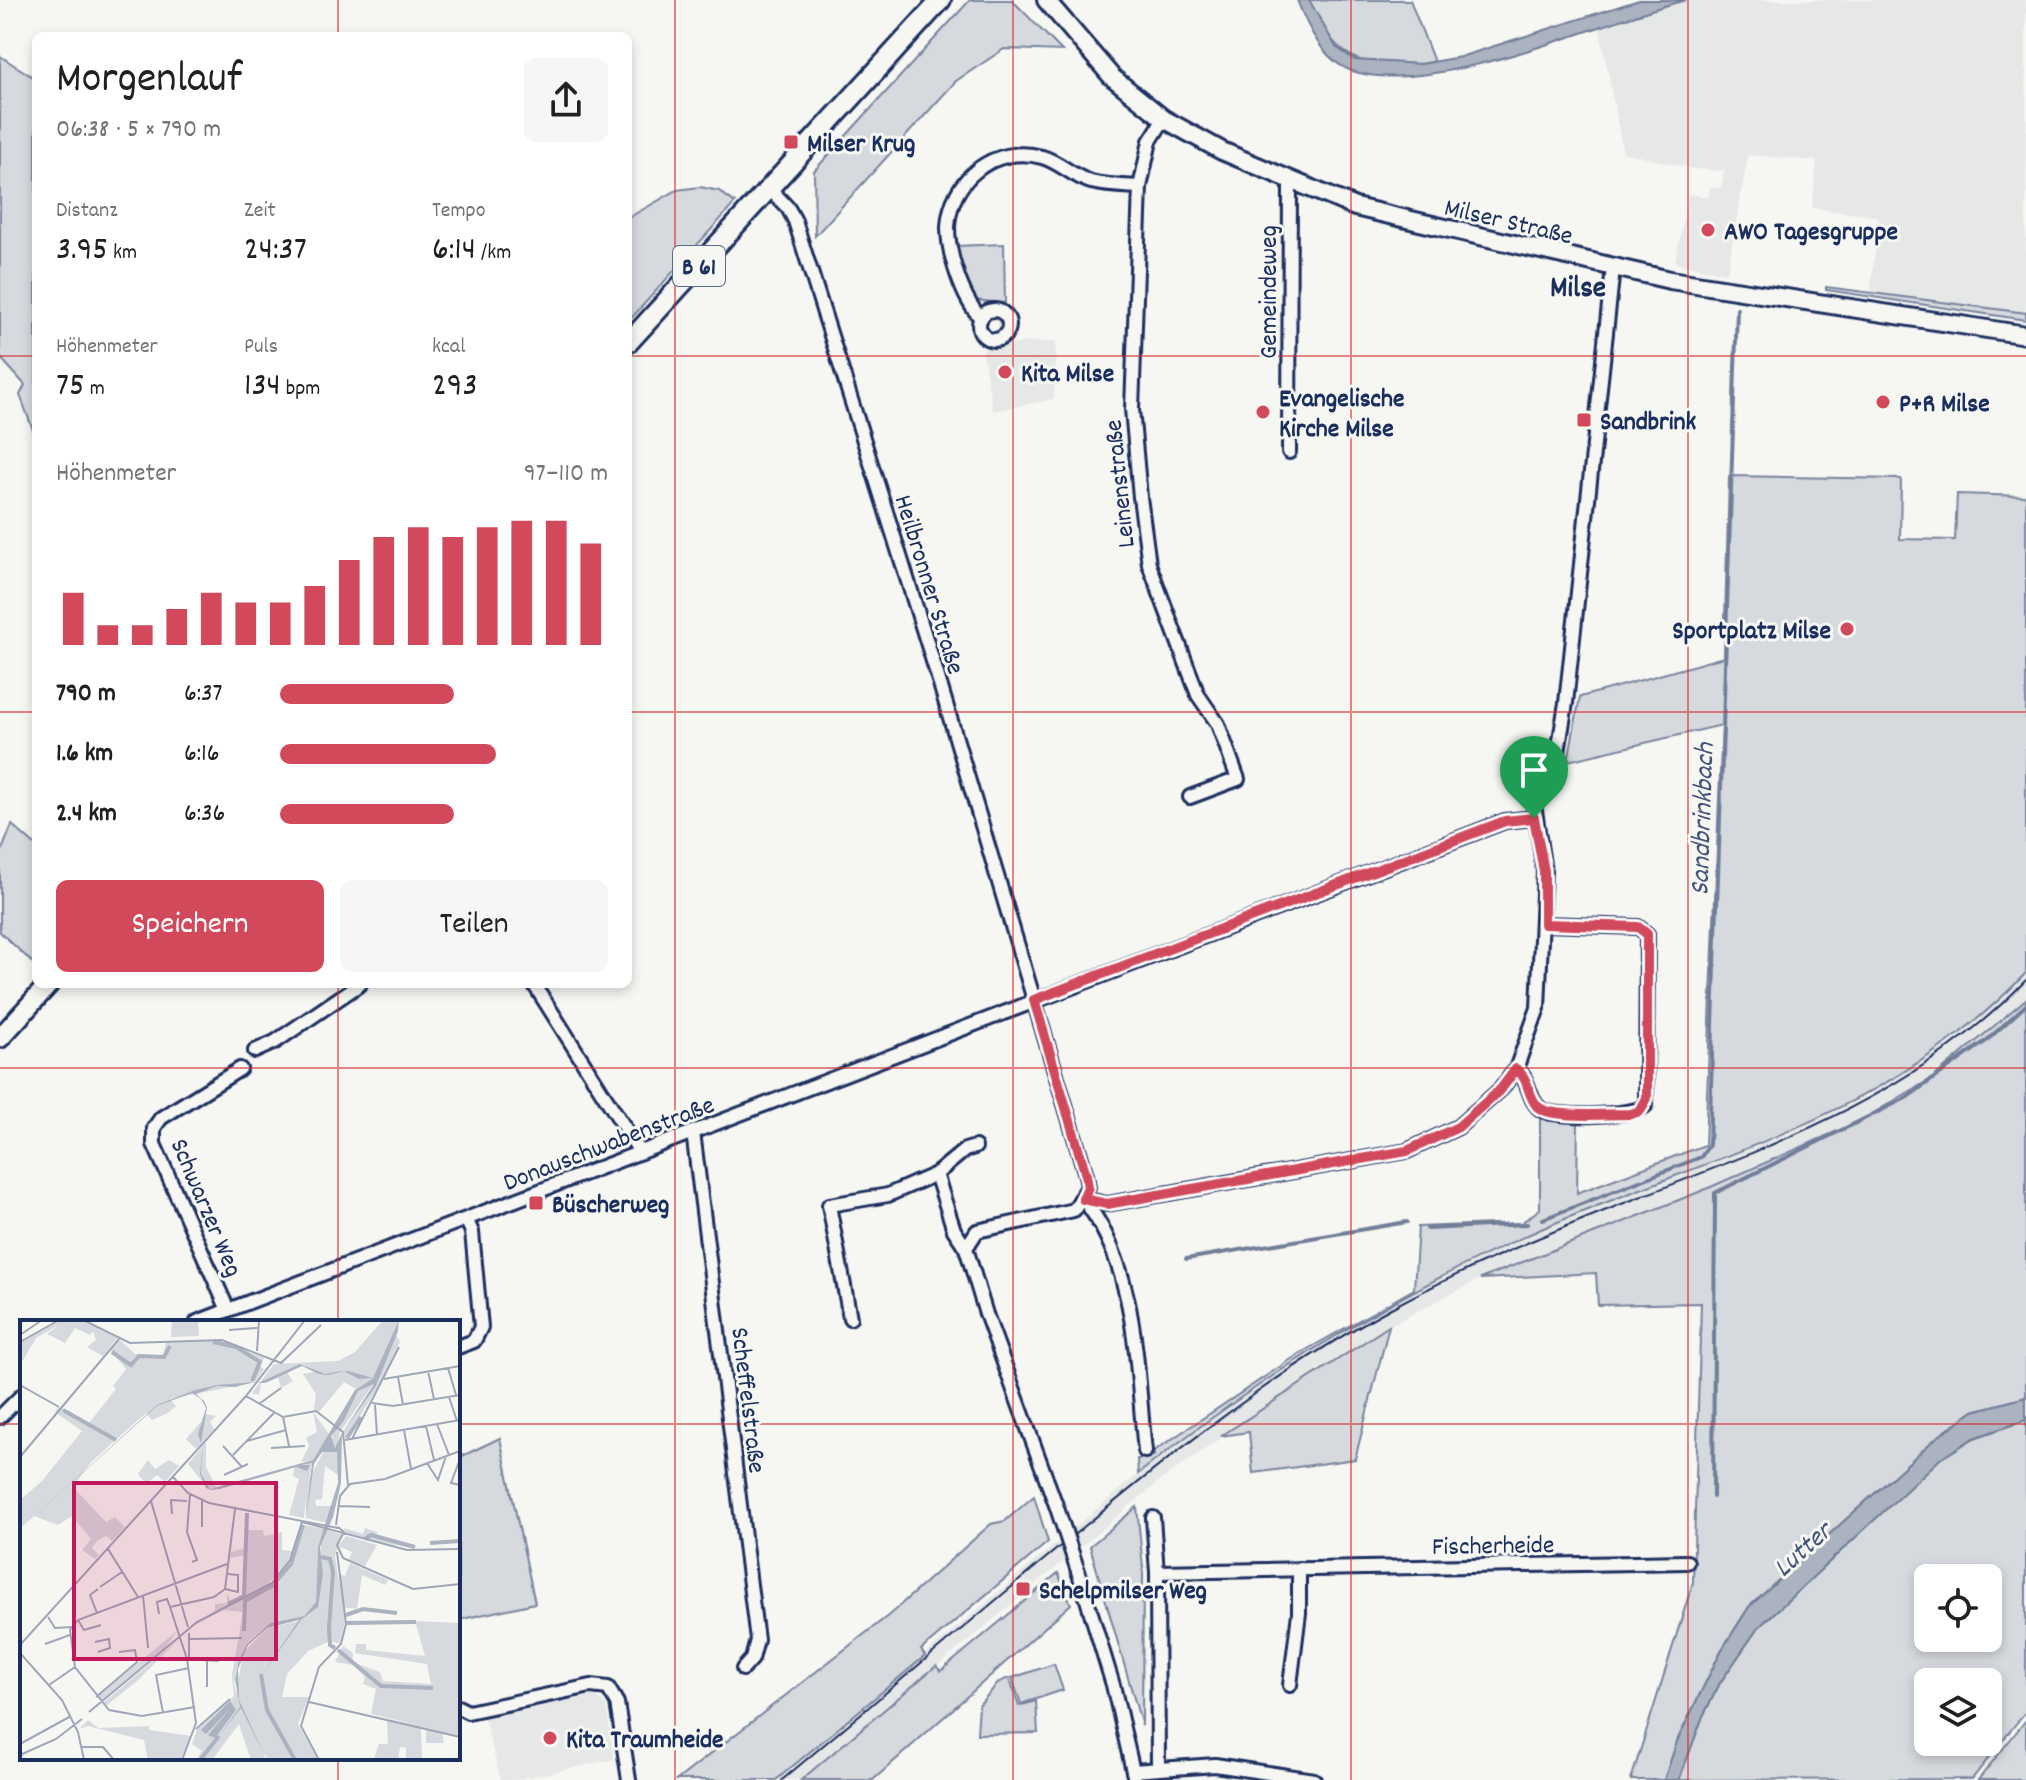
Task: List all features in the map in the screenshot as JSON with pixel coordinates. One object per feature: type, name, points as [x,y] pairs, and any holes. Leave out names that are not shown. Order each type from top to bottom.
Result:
[{"type":"main road","name":"B 61","points":[[632,339],[941,0]]},
{"type":"main road","name":"Milser Straße","points":[[1046,0],[1112,77],[1164,119],[1197,139],[1290,181],[1366,210],[1613,268],[2026,335]]},
{"type":"main road","points":[[0,1038],[45,988]]},
{"type":"street","name":"Leinenstraße","points":[[1164,119],[1144,157],[1140,187],[1132,409],[1147,552],[1198,695],[1218,724],[1238,779],[1190,797]]},
{"type":"street","points":[[981,318],[970,304],[948,230],[954,200],[975,171],[996,159],[1026,155],[1051,161],[1089,181],[1140,187]]},
{"type":"street","name":"Gemeindeweg","points":[[1289,452],[1290,181]]},
{"type":"street","name":"Heilbronner Straße","points":[[770,189],[788,208],[795,221],[937,674],[1086,1175],[1088,1187],[1083,1199]]},
{"type":"street","points":[[1083,1199],[1107,1204],[1407,1151],[1458,1127],[1501,1089],[1516,1069],[1538,1008],[1544,871],[1534,804],[1558,752],[1566,703],[1613,268]]},
{"type":"street","points":[[1034,1000],[1505,821],[1534,818]]},
{"type":"street","points":[[1516,1069],[1524,1074],[1535,1104],[1550,1113],[1631,1114],[1646,1105],[1647,934],[1638,927],[1544,924]]},
{"type":"street","points":[[255,1051],[275,1042],[354,988]]},
{"type":"street","points":[[537,988],[640,1152]]},
{"type":"street","name":"Donauschwabenstraße","points":[[202,1320],[467,1221],[1034,1000]]},
{"type":"street","name":"Schwarzer Weg","points":[[228,1310],[154,1144],[154,1128],[161,1118],[240,1069]]},
{"type":"street","name":"Scheffelstraße","points":[[693,1132],[757,1640],[752,1659],[743,1669]]},
{"type":"street","points":[[850,1318],[829,1205],[888,1195],[936,1174],[965,1150],[975,1147]]},
{"type":"street","points":[[936,1174],[954,1230],[966,1248],[986,1314],[1081,1580],[1113,1685],[1134,1776],[1158,1769],[1215,1765],[1314,1780]]},
{"type":"street","points":[[966,1248],[977,1231],[1074,1210],[1083,1199]]},
{"type":"street","points":[[1083,1199],[1105,1226],[1122,1280],[1130,1316],[1145,1451]]},
{"type":"street","points":[[460,1346],[474,1341],[481,1327],[472,1232],[467,1221]]},
{"type":"street","points":[[0,1417],[20,1397]]},
{"type":"street","points":[[1153,1518],[1157,1572],[1158,1769]]},
{"type":"street","name":"Fischerheide","points":[[1157,1572],[1687,1562]]},
{"type":"street","points":[[1290,1685],[1299,1613],[1299,1569]]},
{"type":"street","points":[[460,1708],[468,1712],[591,1686],[608,1688],[617,1703],[629,1780]]},
{"type":"shaded area","points":[[970,0],[1012,0],[1062,51],[1004,49],[956,81],[815,236],[814,171]]},
{"type":"shaded area","points":[[1297,0],[1309,0],[1336,47],[1355,60],[1421,64],[1460,57],[1639,0],[1686,0],[1518,54],[1427,74],[1386,77],[1352,71],[1333,59],[1311,31]]},
{"type":"shaded area","points":[[1309,0],[1410,0],[1434,62],[1390,65],[1356,59],[1331,38]]},
{"type":"shaded area","points":[[1686,0],[2026,0],[2026,313],[1870,293],[1879,217],[1812,208],[1817,161],[1748,155],[1727,273],[1675,263],[1688,194],[1708,197],[1710,187],[1721,188],[1724,171],[1693,169],[1623,152],[1599,25]]},
{"type":"shaded area","points":[[0,56],[32,76],[32,427],[20,395],[25,385],[0,357]]},
{"type":"shaded area","points":[[700,187],[719,191],[735,203],[632,318],[632,216],[677,190]]},
{"type":"shaded area","points":[[1004,244],[1005,303],[973,300],[956,246]]},
{"type":"shaded area","points":[[1826,287],[2026,313],[2026,320],[1826,290]]},
{"type":"shaded area","points":[[1026,342],[1056,342],[1054,399],[993,411],[982,350]]},
{"type":"shaded area","points":[[1729,476],[1901,479],[1900,539],[1955,540],[1957,494],[2026,496],[2026,973],[1973,1023],[1916,1064],[1858,1098],[1797,1127],[1539,1230],[1433,1281],[1281,1370],[1138,1474],[1137,1459],[1154,1456],[1154,1451],[1299,1354],[1414,1289],[1418,1227],[1521,1223],[1540,1209],[1540,1118],[1578,1119],[1577,1193],[1705,1145],[1722,725],[1568,761],[1580,697],[1724,657]]},
{"type":"shaded area","points":[[12,825],[32,842],[32,962],[0,932],[0,855]]},
{"type":"shaded area","points":[[2026,973],[2026,999],[1974,1046],[1896,1102],[1827,1137],[1704,1190],[1480,1279],[1389,1326],[1315,1372],[1161,1480],[801,1780],[776,1780],[1138,1474],[1277,1370],[1351,1325],[1462,1265],[1577,1214],[1787,1134],[1868,1096],[1970,1024]]},
{"type":"shaded area","points":[[2026,999],[2026,1397],[1974,1411],[1936,1438],[1749,1607],[1721,1651],[1678,1739],[1664,1780],[1631,1780],[1693,1582],[1701,1303],[1598,1305],[1596,1273],[1480,1279],[1704,1190],[1860,1121],[1934,1077]]},
{"type":"shaded area","points":[[1389,1326],[1355,1459],[1253,1473],[1249,1432],[1221,1436]]},
{"type":"shaded area","points":[[2026,1397],[2026,1420],[1974,1438],[1940,1459],[1758,1628],[1720,1683],[1703,1716],[1679,1780],[1664,1780],[1678,1739],[1721,1651],[1749,1607],[1936,1438],[1974,1411]]},
{"type":"shaded area","points":[[2026,1420],[2026,1711],[2002,1741],[2002,1668],[1914,1668],[1914,1756],[1990,1756],[1972,1779],[1679,1780],[1703,1716],[1720,1683],[1758,1628],[1940,1459],[1974,1438]]},
{"type":"shaded area","points":[[500,1438],[535,1603],[460,1620],[460,1457]]},
{"type":"shaded area","points":[[1034,1496],[1048,1542],[921,1650],[925,1656],[776,1780],[677,1780],[889,1615],[991,1524],[1005,1521]]},
{"type":"shaded area","points":[[1137,1507],[1143,1568],[1142,1726],[1090,1546]]},
{"type":"shaded area","points":[[1058,1573],[1071,1604],[873,1780],[801,1780],[936,1666],[941,1671]]},
{"type":"shaded area","points":[[1054,1664],[1063,1690],[1021,1704],[1012,1678]]},
{"type":"shaded area","points":[[1009,1678],[1019,1706],[1036,1701],[1038,1733],[977,1734],[979,1705],[999,1682]]},
{"type":"shaded area","name":"Kita Traumheide","points":[[595,1695],[606,1705],[614,1759],[516,1780],[501,1780],[484,1718]]},
{"type":"shaded area","points":[[2026,1720],[2026,1780],[1978,1780],[1997,1756],[2002,1756],[2002,1750]]},
{"type":"waterway","name":"Sandbrinkbach","points":[[1543,1219],[1701,1157],[1709,1145],[1737,309]]},
{"type":"waterway","points":[[1713,1497],[1715,1193],[1906,1098],[1986,1041],[2026,1005]]},
{"type":"waterway","name":"Sandbrinkbach","points":[[1186,1259],[1407,1222]]},
{"type":"waterway","name":"Sandbrinkbach","points":[[1427,1229],[1527,1224]]},
{"type":"tram line","points":[[782,1780],[1124,1494],[1298,1364],[1391,1308],[1482,1263],[1742,1157],[1845,1111],[1940,1054],[1985,1019],[2026,980]]},
{"type":"place","name":"Milser Krug","points":[[791,142]]},
{"type":"place","name":"AWO Tagesgruppe","points":[[1708,230]]},
{"type":"place","name":"Kita Milse","points":[[1005,372]]},
{"type":"place","name":"P+R Milse","points":[[1883,402]]},
{"type":"place","name":"Evangelische Kirche Milse","points":[[1263,412]]},
{"type":"place","name":"Sandbrink","points":[[1584,420]]},
{"type":"place","name":"Sportplatz Milse","points":[[1847,629]]},
{"type":"place","name":"Büscherweg","points":[[536,1203]]},
{"type":"place","name":"Schelpmilser Weg","points":[[1023,1589]]},
{"type":"place","name":"Kita Traumheide","points":[[550,1738]]},
{"type":"district","name":"Milse","points":[[1578,286]]},
{"type":"route","points":[[1534,818],[1544,871],[1544,924],[1638,927],[1647,934],[1647,1098],[1646,1105],[1640,1111],[1631,1114],[1550,1113],[1541,1110],[1535,1104],[1524,1074],[1516,1069],[1501,1089],[1458,1127],[1407,1151],[1107,1204],[1083,1199],[1088,1187],[1086,1175],[1034,1000],[1505,821],[1534,818]]},
{"type":"water label","name":"Lutter","points":[[1801,1548]]}]
